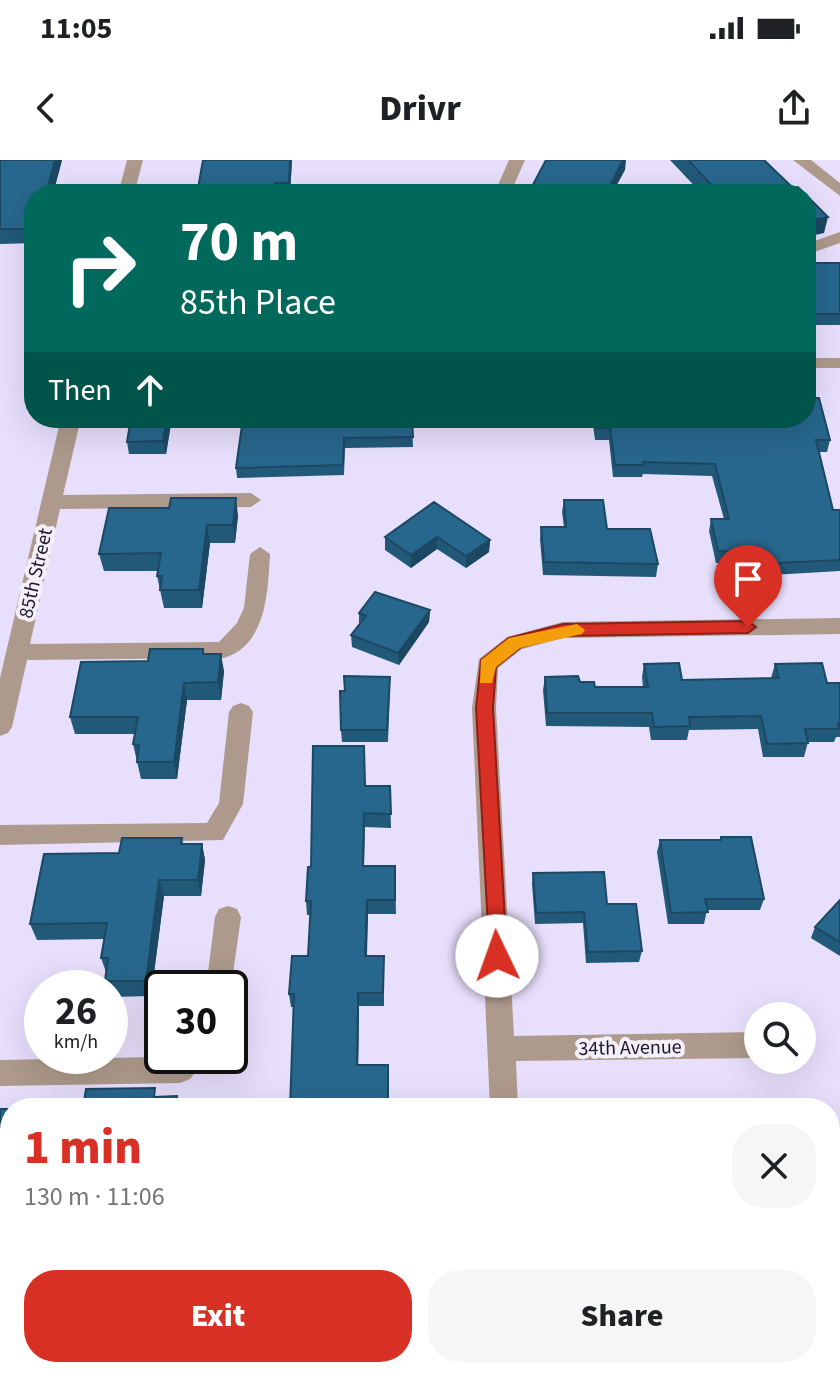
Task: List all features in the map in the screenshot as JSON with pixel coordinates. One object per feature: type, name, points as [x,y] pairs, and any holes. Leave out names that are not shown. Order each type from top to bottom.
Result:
[{"type":"street","points":[[129,184],[135,160]]},
{"type":"street","points":[[506,184],[517,160]]},
{"type":"street","points":[[801,160],[840,191]]},
{"type":"street","points":[[816,246],[840,237]]},
{"type":"street","points":[[816,363],[840,363]]},
{"type":"street","name":"85th Street","points":[[0,727],[69,428]]},
{"type":"street","points":[[52,502],[251,500]]},
{"type":"street","points":[[17,652],[224,650],[247,633],[255,610],[260,554]]},
{"type":"street","points":[[504,1098],[484,708],[487,665],[515,643],[563,630],[840,626]]},
{"type":"street","points":[[0,835],[214,833],[231,804],[241,712]]},
{"type":"street","points":[[222,970],[228,917]]},
{"type":"street","name":"34th Avenue","points":[[502,1049],[744,1045]]},
{"type":"street","points":[[0,1073],[144,1071]]},
{"type":"building","points":[[0,160],[55,160],[49,184],[24,184],[24,229],[0,229]]},
{"type":"building","points":[[203,160],[290,160],[289,183],[199,184]]},
{"type":"building","points":[[546,160],[623,160],[611,184],[533,184]]},
{"type":"building","points":[[688,160],[764,160],[789,184],[711,184]]},
{"type":"building","points":[[816,205],[828,217],[816,219]]},
{"type":"building","points":[[816,263],[840,263],[840,314],[816,314]]},
{"type":"building","points":[[816,398],[819,398],[830,440],[816,440],[833,510],[840,510],[840,560],[755,564],[752,551],[718,551],[711,519],[729,519],[715,464],[643,462],[644,465],[615,465],[610,428],[816,428]]},
{"type":"building","points":[[129,428],[165,428],[163,441],[127,442]]},
{"type":"building","points":[[242,428],[413,428],[413,437],[344,438],[343,465],[236,468]]},
{"type":"building","points":[[171,498],[236,498],[233,525],[207,525],[199,590],[160,590],[162,576],[157,576],[161,553],[99,554],[109,508],[169,508]]},
{"type":"building","points":[[564,500],[603,500],[607,529],[650,529],[658,564],[544,562],[541,527],[566,527]]},
{"type":"building","points":[[434,502],[490,540],[466,556],[437,537],[411,555],[385,537]]},
{"type":"building","points":[[375,592],[430,610],[398,653],[351,635],[366,616],[359,613]]},
{"type":"building","points":[[150,649],[203,649],[203,654],[221,654],[218,682],[184,683],[174,762],[137,762],[139,745],[133,744],[138,717],[70,717],[81,662],[148,661]]},
{"type":"building","points":[[679,663],[682,680],[779,678],[775,664],[822,663],[827,683],[840,683],[839,729],[805,729],[808,743],[767,744],[761,716],[689,717],[690,726],[654,727],[652,713],[547,713],[545,677],[578,676],[580,682],[594,682],[595,687],[648,687],[644,664]]},
{"type":"building","points":[[344,676],[390,677],[387,730],[341,730],[340,691],[345,691]]},
{"type":"building","points":[[313,746],[364,746],[365,786],[390,786],[391,814],[364,813],[363,866],[395,866],[395,900],[367,900],[365,956],[384,956],[383,993],[358,993],[357,1065],[388,1065],[388,1098],[290,1098],[294,994],[289,994],[292,956],[308,956],[311,901],[306,901],[308,867],[311,867]]},
{"type":"building","points":[[721,837],[751,837],[764,899],[705,899],[708,912],[671,913],[660,840],[721,840]]},
{"type":"building","points":[[122,838],[182,838],[181,844],[202,844],[198,880],[159,880],[144,981],[128,981],[128,970],[106,970],[108,958],[101,958],[107,923],[30,924],[44,854],[119,853]]},
{"type":"building","points":[[604,872],[607,904],[636,904],[642,951],[588,952],[584,912],[536,913],[533,873]]},
{"type":"building","points":[[840,900],[840,942],[815,927]]},
{"type":"building","points":[[155,1088],[154,1097],[177,1098],[85,1098],[86,1089]]},
{"type":"slow traffic","points":[[486,679],[487,665],[515,643],[563,630],[577,630]]},
{"type":"route","points":[[497,956],[484,708],[487,665],[515,643],[563,630],[748,627]]}]
